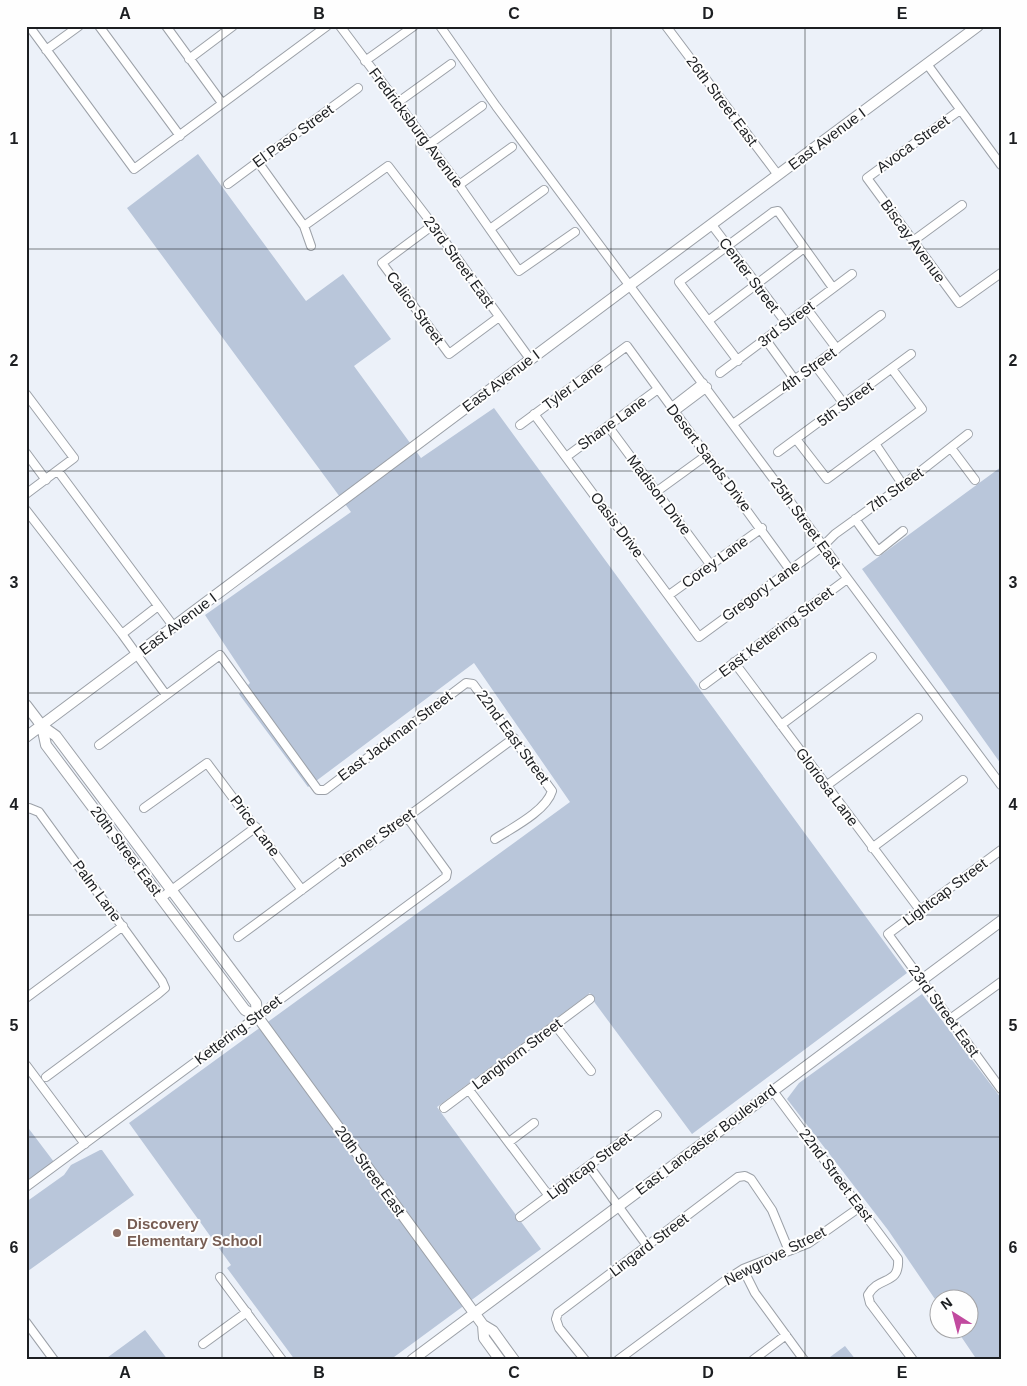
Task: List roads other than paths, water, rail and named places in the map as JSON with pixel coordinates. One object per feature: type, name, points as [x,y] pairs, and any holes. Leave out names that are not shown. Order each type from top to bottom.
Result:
[{"type":"main road","name":"East Avenue I","points":[[26,737],[978,26]]},
{"type":"main road","name":"20th Street East","points":[[26,705],[42,726],[56,736],[256,1003],[257,1016]]},
{"type":"main road","name":"20th Street East","points":[[42,726],[46,745],[245,1010],[257,1016],[483,1325],[493,1331],[514,1360]]},
{"type":"main road","name":"East Lancaster Boulevard","points":[[412,1360],[1001,921]]},
{"type":"main road","name":"20th Street East","points":[[483,1325],[484,1338],[500,1360]]},
{"type":"street","points":[[30,26],[134,169],[327,26]]},
{"type":"street","points":[[46,50],[79,26]]},
{"type":"street","points":[[99,26],[180,136]]},
{"type":"street","points":[[166,26],[222,103]]},
{"type":"street","points":[[189,59],[233,26]]},
{"type":"street","name":"Fredricksburg Avenue","points":[[340,26],[460,186],[519,272],[575,232]]},
{"type":"street","points":[[365,61],[414,26]]},
{"type":"street","name":"25th Street East","points":[[440,26],[496,106],[1001,785]]},
{"type":"street","name":"26th Street East","points":[[666,26],[778,175]]},
{"type":"street","points":[[397,103],[451,64]]},
{"type":"street","points":[[927,64],[1001,166]]},
{"type":"street","name":"El Paso Street","points":[[228,184],[358,88]]},
{"type":"street","points":[[428,145],[482,106]]},
{"type":"street","name":"Avoca Street","points":[[867,178],[960,110]]},
{"type":"street","points":[[460,186],[512,147]]},
{"type":"street","points":[[258,162],[304,226],[311,246]]},
{"type":"street","name":"23rd Street East","points":[[304,226],[388,166],[530,359]]},
{"type":"street","name":"Biscay Avenue","points":[[867,178],[959,304],[1001,273]]},
{"type":"street","points":[[490,230],[544,190]]},
{"type":"street","points":[[913,240],[962,205]]},
{"type":"street","points":[[738,360],[679,282],[773,212],[778,211],[834,288]]},
{"type":"street","name":"Calico Street","points":[[433,225],[382,263],[448,354],[498,317]]},
{"type":"street","name":"Center Street","points":[[712,225],[787,324]]},
{"type":"street","points":[[708,321],[804,248]]},
{"type":"street","name":"3rd Street","points":[[720,373],[852,274]]},
{"type":"street","points":[[807,309],[837,349]]},
{"type":"street","name":"4th Street","points":[[733,424],[815,366],[881,315]]},
{"type":"street","points":[[766,340],[794,380]]},
{"type":"street","name":"Desert Sands Drive","points":[[627,346],[762,528],[790,570]]},
{"type":"street","name":"Tyler Lane","points":[[520,425],[627,346]]},
{"type":"street","name":"5th Street","points":[[778,452],[911,354]]},
{"type":"street","points":[[815,366],[844,404]]},
{"type":"street","points":[[796,439],[827,479],[876,445],[922,409],[892,369]]},
{"type":"street","points":[[673,409],[705,385]]},
{"type":"street","name":"Shane Lane","points":[[566,457],[658,389]]},
{"type":"street","points":[[26,394],[74,458],[26,494]]},
{"type":"street","name":"Oasis Drive","points":[[534,414],[699,637]]},
{"type":"street","name":"Madison Drive","points":[[608,426],[710,564]]},
{"type":"street","name":"7th Street","points":[[823,546],[835,534],[903,485],[968,434]]},
{"type":"street","points":[[876,445],[903,485]]},
{"type":"street","points":[[951,448],[975,480]]},
{"type":"street","points":[[26,453],[46,480]]},
{"type":"street","points":[[656,492],[707,455]]},
{"type":"street","points":[[58,471],[174,627]]},
{"type":"street","points":[[26,510],[166,694],[99,745]]},
{"type":"street","points":[[855,519],[878,551],[903,531]]},
{"type":"street","name":"Corey Lane","points":[[669,595],[762,528]]},
{"type":"street","name":"Gregory Lane","points":[[699,637],[823,546]]},
{"type":"street","name":"East Kettering Street","points":[[704,685],[848,579]]},
{"type":"street","points":[[122,634],[158,606]]},
{"type":"street","name":"East Jackman Street","points":[[166,694],[220,655],[318,790],[325,790],[466,683],[473,684]]},
{"type":"street","points":[[781,725],[872,657]]},
{"type":"street","name":"Gloriosa Lane","points":[[734,662],[920,910]]},
{"type":"street","name":"22nd East Street","points":[[473,684],[552,791],[549,800],[541,808],[495,839]]},
{"type":"street","points":[[826,786],[918,718]]},
{"type":"street","name":"Jenner Street","points":[[238,937],[342,860],[368,846],[514,738]]},
{"type":"street","name":"Price Lane","points":[[144,808],[206,763],[302,890]]},
{"type":"street","points":[[872,848],[963,780]]},
{"type":"street","name":"Palm Lane","points":[[26,809],[29,808],[39,812],[162,981],[164,988],[46,1077]]},
{"type":"street","name":"Kettering Street","points":[[26,1187],[446,877],[447,872],[407,817]]},
{"type":"street","points":[[161,898],[256,827]]},
{"type":"street","name":"Lightcap Street","points":[[888,934],[1001,850]]},
{"type":"street","points":[[26,998],[122,926]]},
{"type":"street","name":"23rd Street East","points":[[888,934],[999,1084]]},
{"type":"street","points":[[950,1019],[1001,982]]},
{"type":"street","name":"Langhorn Street","points":[[444,1108],[590,999]]},
{"type":"street","points":[[555,1025],[591,1071]]},
{"type":"street","points":[[26,1065],[85,1144]]},
{"type":"street","points":[[469,1090],[549,1196]]},
{"type":"street","name":"22nd Street East","points":[[773,1090],[898,1259],[899,1270],[894,1276],[872,1288],[868,1295],[870,1303],[913,1360]]},
{"type":"street","name":"Lightcap Street","points":[[520,1217],[657,1115]]},
{"type":"street","points":[[509,1142],[534,1123]]},
{"type":"street","points":[[589,1166],[648,1247]]},
{"type":"street","name":"Lingard Street","points":[[585,1360],[559,1328],[556,1318],[558,1313],[648,1247],[738,1177],[746,1176],[751,1179],[772,1210],[789,1251]]},
{"type":"street","name":"Newgrove Street","points":[[618,1360],[743,1269],[808,1243],[821,1236],[860,1207]]},
{"type":"street","points":[[743,1269],[755,1293],[804,1360]]},
{"type":"street","points":[[220,1277],[282,1360]]},
{"type":"street","points":[[203,1344],[246,1312]]},
{"type":"street","points":[[26,1322],[54,1360]]},
{"type":"street","points":[[753,1360],[786,1335]]},
{"type":"place","name":"Discovery Elementary School","points":[[117,1233]]}]
